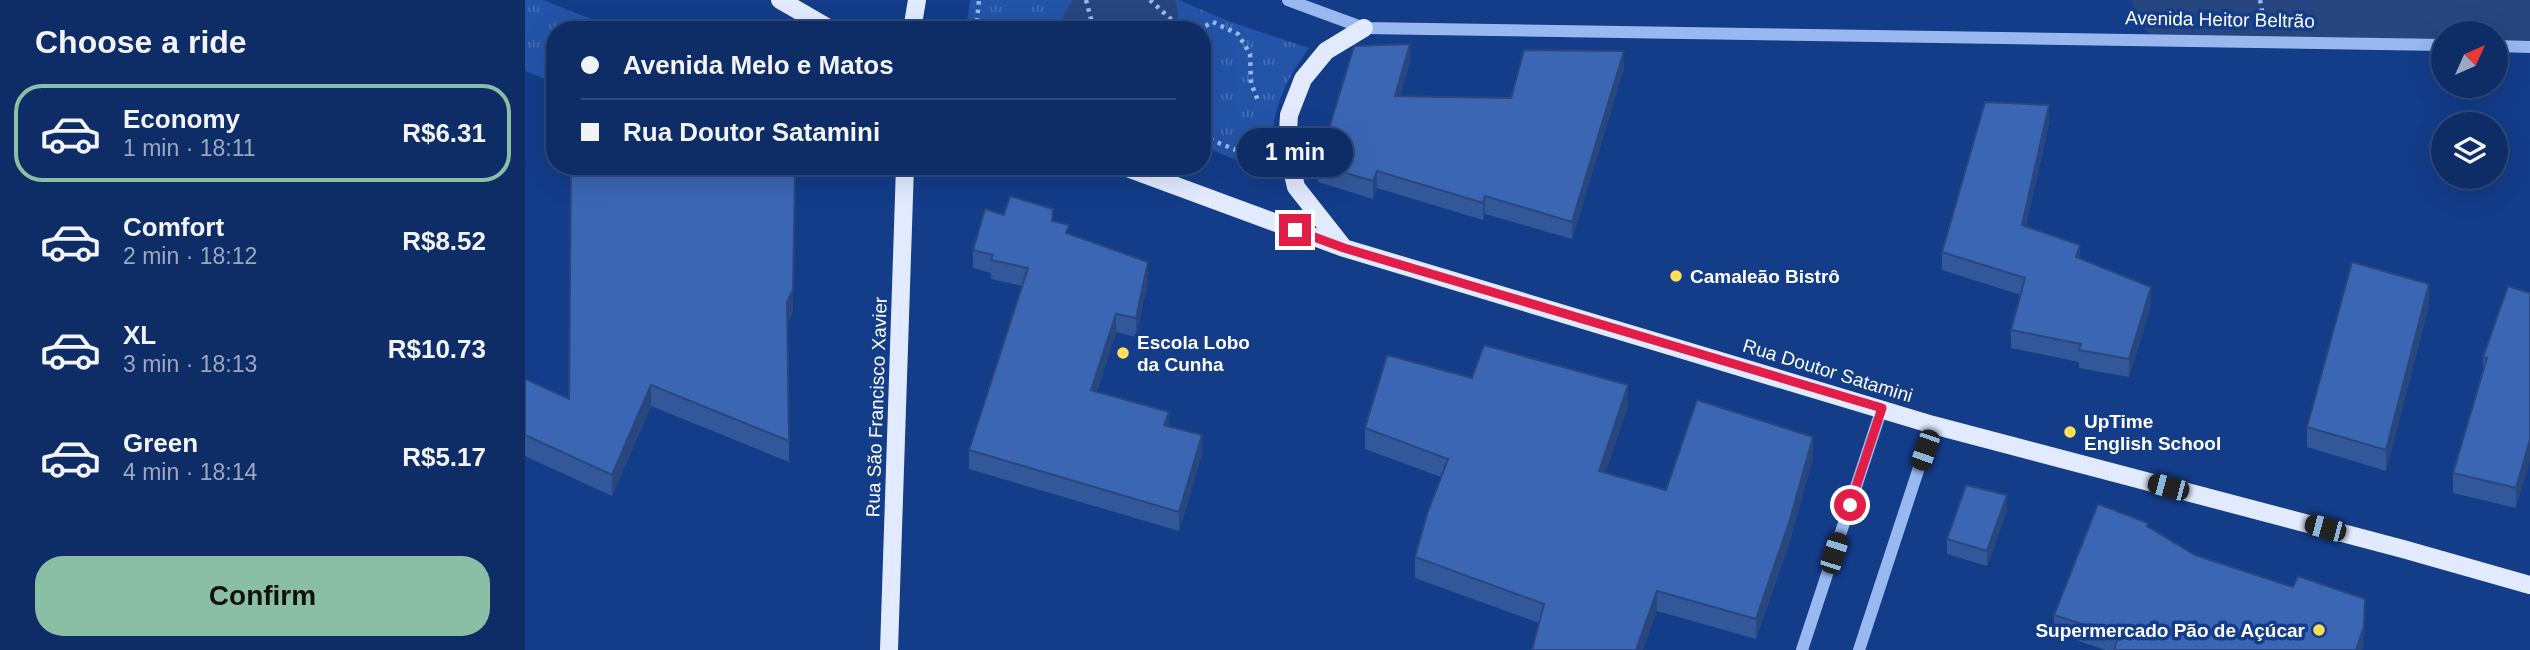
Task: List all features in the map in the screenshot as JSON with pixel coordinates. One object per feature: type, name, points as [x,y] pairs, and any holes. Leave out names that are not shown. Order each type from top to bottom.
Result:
[{"type":"main road","points":[[780,0],[816,21]]},
{"type":"main road","points":[[913,21],[916,0]]},
{"type":"main road","points":[[1344,248],[1296,187],[1287,148],[1289,115],[1303,79],[1326,51],[1364,28]]},
{"type":"main road","name":"Rua São Francisco Xavier","points":[[889,650],[905,175]]},
{"type":"main road","name":"Rua Doutor Satamini","points":[[1146,175],[1344,248],[1933,425],[2530,585]]},
{"type":"street","name":"Avenida Heitor Beltrão","points":[[1288,0],[1364,28],[2431,45]]},
{"type":"street","points":[[2508,46],[2530,47]]},
{"type":"street","points":[[1802,650],[1882,408]]},
{"type":"street","points":[[1859,650],[1933,425]]},
{"type":"path","points":[[978,21],[979,0]]},
{"type":"path","points":[[1086,0],[1092,21]]},
{"type":"path","points":[[1150,0],[1173,21]]},
{"type":"path","points":[[2260,0],[2262,14]]},
{"type":"path","points":[[1211,23],[1238,34],[1250,54],[1251,83],[1259,104]]},
{"type":"path","points":[[1211,140],[1253,157],[1264,152]]},
{"type":"green space","points":[[525,0],[543,0],[596,21],[546,21],[546,79],[525,71]]},
{"type":"green space","points":[[970,0],[1109,0],[1095,5],[1101,21],[967,21]]},
{"type":"green space","points":[[1131,0],[1179,0],[1228,21],[1309,48],[1289,79],[1277,110],[1273,142],[1280,178],[1211,150],[1211,21],[1139,21]]},
{"type":"building","points":[[1410,44],[1395,96],[1511,98],[1524,50],[1624,51],[1572,222],[1485,196],[1483,203],[1377,171],[1373,181],[1318,165],[1354,46]]},
{"type":"building","points":[[1985,102],[2049,105],[2022,225],[2080,245],[2076,257],[2151,287],[2129,359],[2079,350],[2081,344],[2011,330],[2025,278],[1942,252]]},
{"type":"building","points":[[571,175],[795,175],[793,290],[787,302],[789,441],[651,385],[612,475],[525,435],[525,379],[569,399]]},
{"type":"building","points":[[1010,196],[1053,209],[1052,221],[1069,225],[1066,233],[1148,262],[1136,318],[1116,314],[1091,390],[1169,412],[1164,425],[1202,435],[1179,512],[969,450],[1028,268],[991,260],[993,255],[973,250],[985,209],[1004,215]]},
{"type":"building","points":[[2352,262],[2429,284],[2386,450],[2307,427]]},
{"type":"building","points":[[2508,286],[2530,293],[2530,440],[2516,488],[2453,473],[2487,358],[2483,357]]},
{"type":"building","points":[[1484,345],[1628,385],[1599,471],[1666,490],[1697,400],[1813,437],[1789,523],[1756,619],[1657,591],[1636,650],[1532,650],[1544,604],[1415,557],[1427,514],[1448,459],[1365,428],[1387,355],[1472,378]]},
{"type":"building","points":[[1966,485],[2007,495],[1987,551],[1947,539]]},
{"type":"building","points":[[2098,504],[2148,523],[2147,526],[2195,555],[2293,587],[2298,576],[2365,599],[2364,626],[2356,650],[2114,650],[2118,636],[2054,615]]},
{"type":"waterway","points":[[2173,0],[2530,5]]},
{"type":"waterway","points":[[1121,21],[1137,15]]},
{"type":"place","name":"Camaleão Bistrô","points":[[1676,276]]},
{"type":"place","name":"Escola Lobo da Cunha","points":[[1123,353]]},
{"type":"place","name":"UpTime English School","points":[[2070,432]]},
{"type":"place","name":"Supermercado Pão de Açúcar","points":[[2319,630]]},
{"type":"route","points":[[1295,230],[1344,248],[1882,408],[1850,505]]}]
